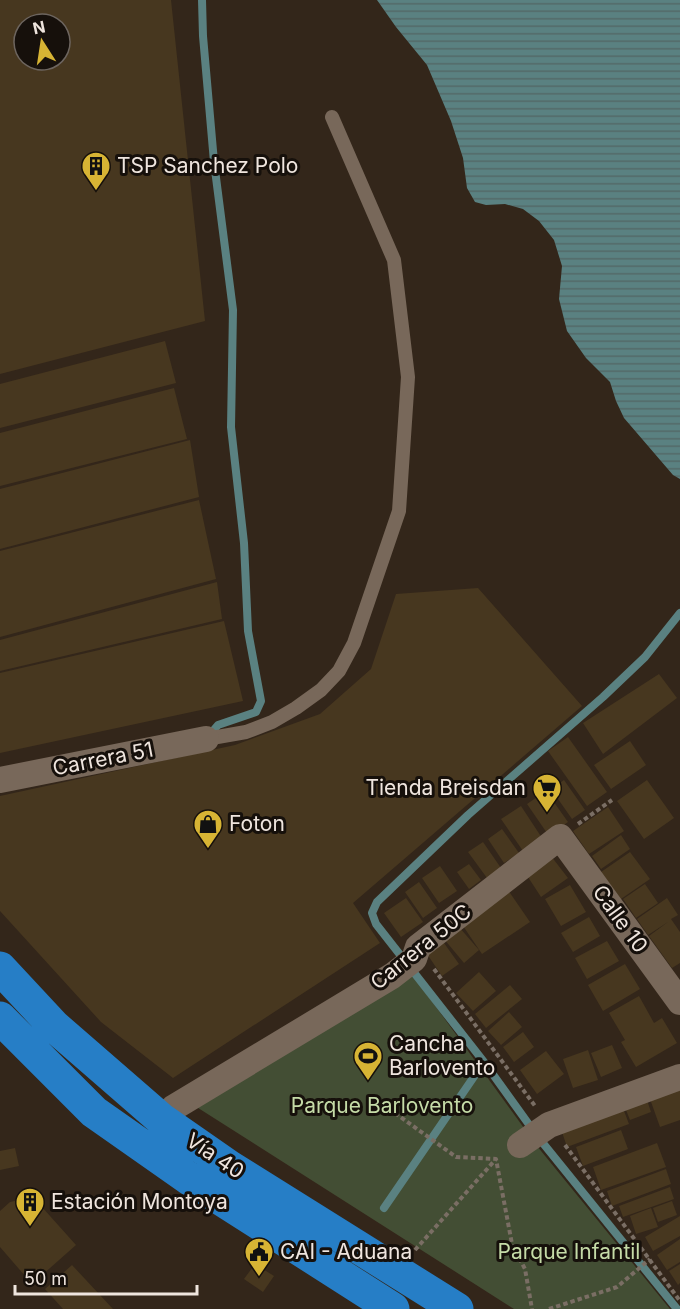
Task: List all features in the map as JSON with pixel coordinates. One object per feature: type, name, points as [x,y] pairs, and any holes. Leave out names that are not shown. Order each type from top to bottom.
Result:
[{"type":"highway","name":"Vía 40","points":[[0,968],[54,1026],[161,1119],[230,1167],[458,1309]]},
{"type":"highway","name":"Vía 40","points":[[0,1018],[94,1112],[188,1178],[393,1309]]},
{"type":"street","name":"Carrera 51","points":[[0,780],[206,739]]},
{"type":"street","name":"Carrera 50C","points":[[161,1119],[173,1108],[392,976],[414,958],[418,947],[560,837]]},
{"type":"street","name":"Calle 10","points":[[560,837],[680,1002]]},
{"type":"street","points":[[520,1145],[546,1126],[680,1077]]},
{"type":"lane","points":[[206,739],[246,732],[272,722],[321,690],[339,671],[354,644],[399,512],[408,377],[394,260],[332,117]]},
{"type":"path","points":[[560,837],[612,800]]},
{"type":"path","points":[[395,1113],[456,1157],[496,1159]]},
{"type":"path","points":[[414,1251],[496,1159],[520,1145]]},
{"type":"path","points":[[496,1159],[512,1244],[525,1269],[532,1309]]},
{"type":"path","points":[[549,1309],[617,1287],[650,1260]]},
{"type":"green space","name":"Parque Barlovento","points":[[407,967],[537,1146],[670,1309],[514,1309],[195,1106]]},
{"type":"water","points":[[377,0],[680,0],[680,479],[673,475],[624,418],[610,382],[586,358],[567,331],[559,299],[562,266],[554,240],[539,221],[523,209],[505,204],[486,205],[475,202],[467,188],[463,158],[451,121],[427,65]]},
{"type":"building","name":"TSP Sanchez Polo","points":[[0,0],[171,0],[205,321],[0,374]]},
{"type":"building","points":[[165,341],[176,383],[0,428],[0,384]]},
{"type":"building","points":[[174,388],[187,439],[0,486],[0,433]]},
{"type":"building","points":[[190,440],[199,497],[0,549],[0,489]]},
{"type":"building","points":[[199,500],[216,579],[0,637],[0,551]]},
{"type":"building","points":[[217,582],[222,619],[0,671],[0,640]]},
{"type":"building","name":"Foton","points":[[478,588],[582,706],[353,903],[380,943],[173,1078],[101,1022],[0,911],[0,796],[235,745],[320,714],[371,669],[396,594]]},
{"type":"building","points":[[224,621],[243,701],[0,753],[0,673]]},
{"type":"building","points":[[659,674],[677,698],[603,754],[583,723]]},
{"type":"building","points":[[568,737],[607,792],[587,806],[548,751]]},
{"type":"building","points":[[630,741],[646,765],[611,789],[594,765]]},
{"type":"building","points":[[564,780],[585,810],[572,819],[551,789]]},
{"type":"building","points":[[647,780],[674,818],[644,839],[617,801]]},
{"type":"building","name":"Tienda Breisdan","points":[[546,791],[568,822],[549,836],[527,804]]},
{"type":"building","points":[[521,806],[542,838],[523,851],[501,819]]},
{"type":"building","points":[[608,807],[624,831],[589,854],[573,831]]},
{"type":"building","points":[[502,829],[519,853],[504,863],[488,839]]},
{"type":"building","points":[[621,835],[630,849],[601,869],[592,856]]},
{"type":"building","points":[[483,842],[501,868],[487,878],[468,852]]},
{"type":"building","points":[[630,852],[650,879],[621,899],[601,872]]},
{"type":"building","points":[[551,856],[568,878],[541,897],[526,874]]},
{"type":"building","points":[[469,864],[481,880],[469,889],[457,872]]},
{"type":"building","points":[[440,866],[457,891],[439,903],[422,878]]},
{"type":"building","points":[[419,882],[437,908],[423,918],[405,892]]},
{"type":"building","points":[[645,884],[658,903],[636,918],[623,899]]},
{"type":"building","points":[[570,885],[586,912],[561,926],[545,899]]},
{"type":"building","points":[[506,887],[530,922],[482,954],[459,920]]},
{"type":"building","points":[[406,898],[423,922],[401,937],[384,913]]},
{"type":"building","points":[[667,898],[678,915],[671,919],[680,932],[680,963],[672,968],[649,936],[668,922],[648,935],[637,919]]},
{"type":"building","points":[[589,917],[600,936],[573,952],[561,933]]},
{"type":"building","points":[[459,927],[479,950],[464,963],[444,939]]},
{"type":"building","points":[[607,941],[619,961],[587,979],[575,958]]},
{"type":"building","points":[[444,943],[459,964],[442,976],[427,954]]},
{"type":"building","points":[[625,964],[640,989],[603,1011],[588,985]]},
{"type":"building","points":[[479,972],[496,991],[473,1011],[456,993]]},
{"type":"building","points":[[510,985],[522,999],[486,1028],[475,1014]]},
{"type":"building","points":[[639,996],[654,1023],[662,1018],[677,1043],[636,1067],[621,1042],[625,1040],[609,1013]]},
{"type":"building","points":[[509,1012],[522,1027],[501,1045],[488,1031]]},
{"type":"building","points":[[523,1032],[534,1047],[514,1062],[503,1047]]},
{"type":"building","points":[[612,1045],[622,1068],[601,1077],[591,1053]]},
{"type":"building","points":[[588,1050],[598,1080],[573,1088],[563,1059]]},
{"type":"building","points":[[546,1051],[564,1074],[537,1094],[520,1070]]},
{"type":"building","points":[[680,1088],[680,1120],[660,1127],[650,1099]]},
{"type":"building","points":[[646,1097],[651,1112],[630,1120],[624,1105]]},
{"type":"building","points":[[621,1103],[629,1124],[567,1147],[560,1126]]},
{"type":"building","points":[[621,1130],[628,1149],[583,1166],[576,1147]]},
{"type":"building","points":[[657,1143],[666,1167],[601,1190],[593,1167]]},
{"type":"building","points":[[15,1148],[19,1166],[0,1170],[0,1151]]},
{"type":"building","points":[[666,1169],[671,1184],[612,1206],[607,1191]]},
{"type":"building","points":[[670,1187],[674,1199],[623,1217],[619,1206]]},
{"type":"building","name":"Estación Montoya","points":[[33,1197],[76,1245],[32,1284],[0,1247],[0,1211],[10,1202]]},
{"type":"building","points":[[672,1201],[677,1215],[658,1222],[653,1208]]},
{"type":"building","points":[[651,1208],[658,1227],[636,1234],[630,1216]]},
{"type":"building","points":[[680,1216],[680,1236],[653,1251],[645,1237]]},
{"type":"building","points":[[680,1239],[680,1262],[667,1270],[657,1255]]},
{"type":"building","name":"CAI - Aduana","points":[[255,1264],[274,1276],[263,1292],[244,1279]]},
{"type":"building","points":[[680,1264],[680,1283],[678,1285],[669,1271]]},
{"type":"building","points":[[72,1265],[113,1309],[63,1309],[45,1289]]},
{"type":"waterway","points":[[202,0],[214,162],[233,310],[231,427],[244,543],[248,631],[261,701],[256,712],[218,725],[207,738]]},
{"type":"waterway","points":[[677,1309],[538,1137],[484,1062],[376,924],[372,913],[377,902],[468,815],[603,697],[645,657],[680,613]]},
{"type":"waterway","points":[[384,1208],[484,1062]]},
{"type":"place","name":"TSP Sanchez Polo","points":[[96,192]]},
{"type":"place","name":"Tienda Breisdan","points":[[547,814]]},
{"type":"place","name":"Foton","points":[[208,850]]},
{"type":"place","name":"Cancha Barlovento","points":[[368,1082]]},
{"type":"place","name":"Estación Montoya","points":[[30,1228]]},
{"type":"place","name":"CAI - Aduana","points":[[259,1278]]},
{"type":"park label","name":"Parque Infantil","points":[[569,1252]]}]
